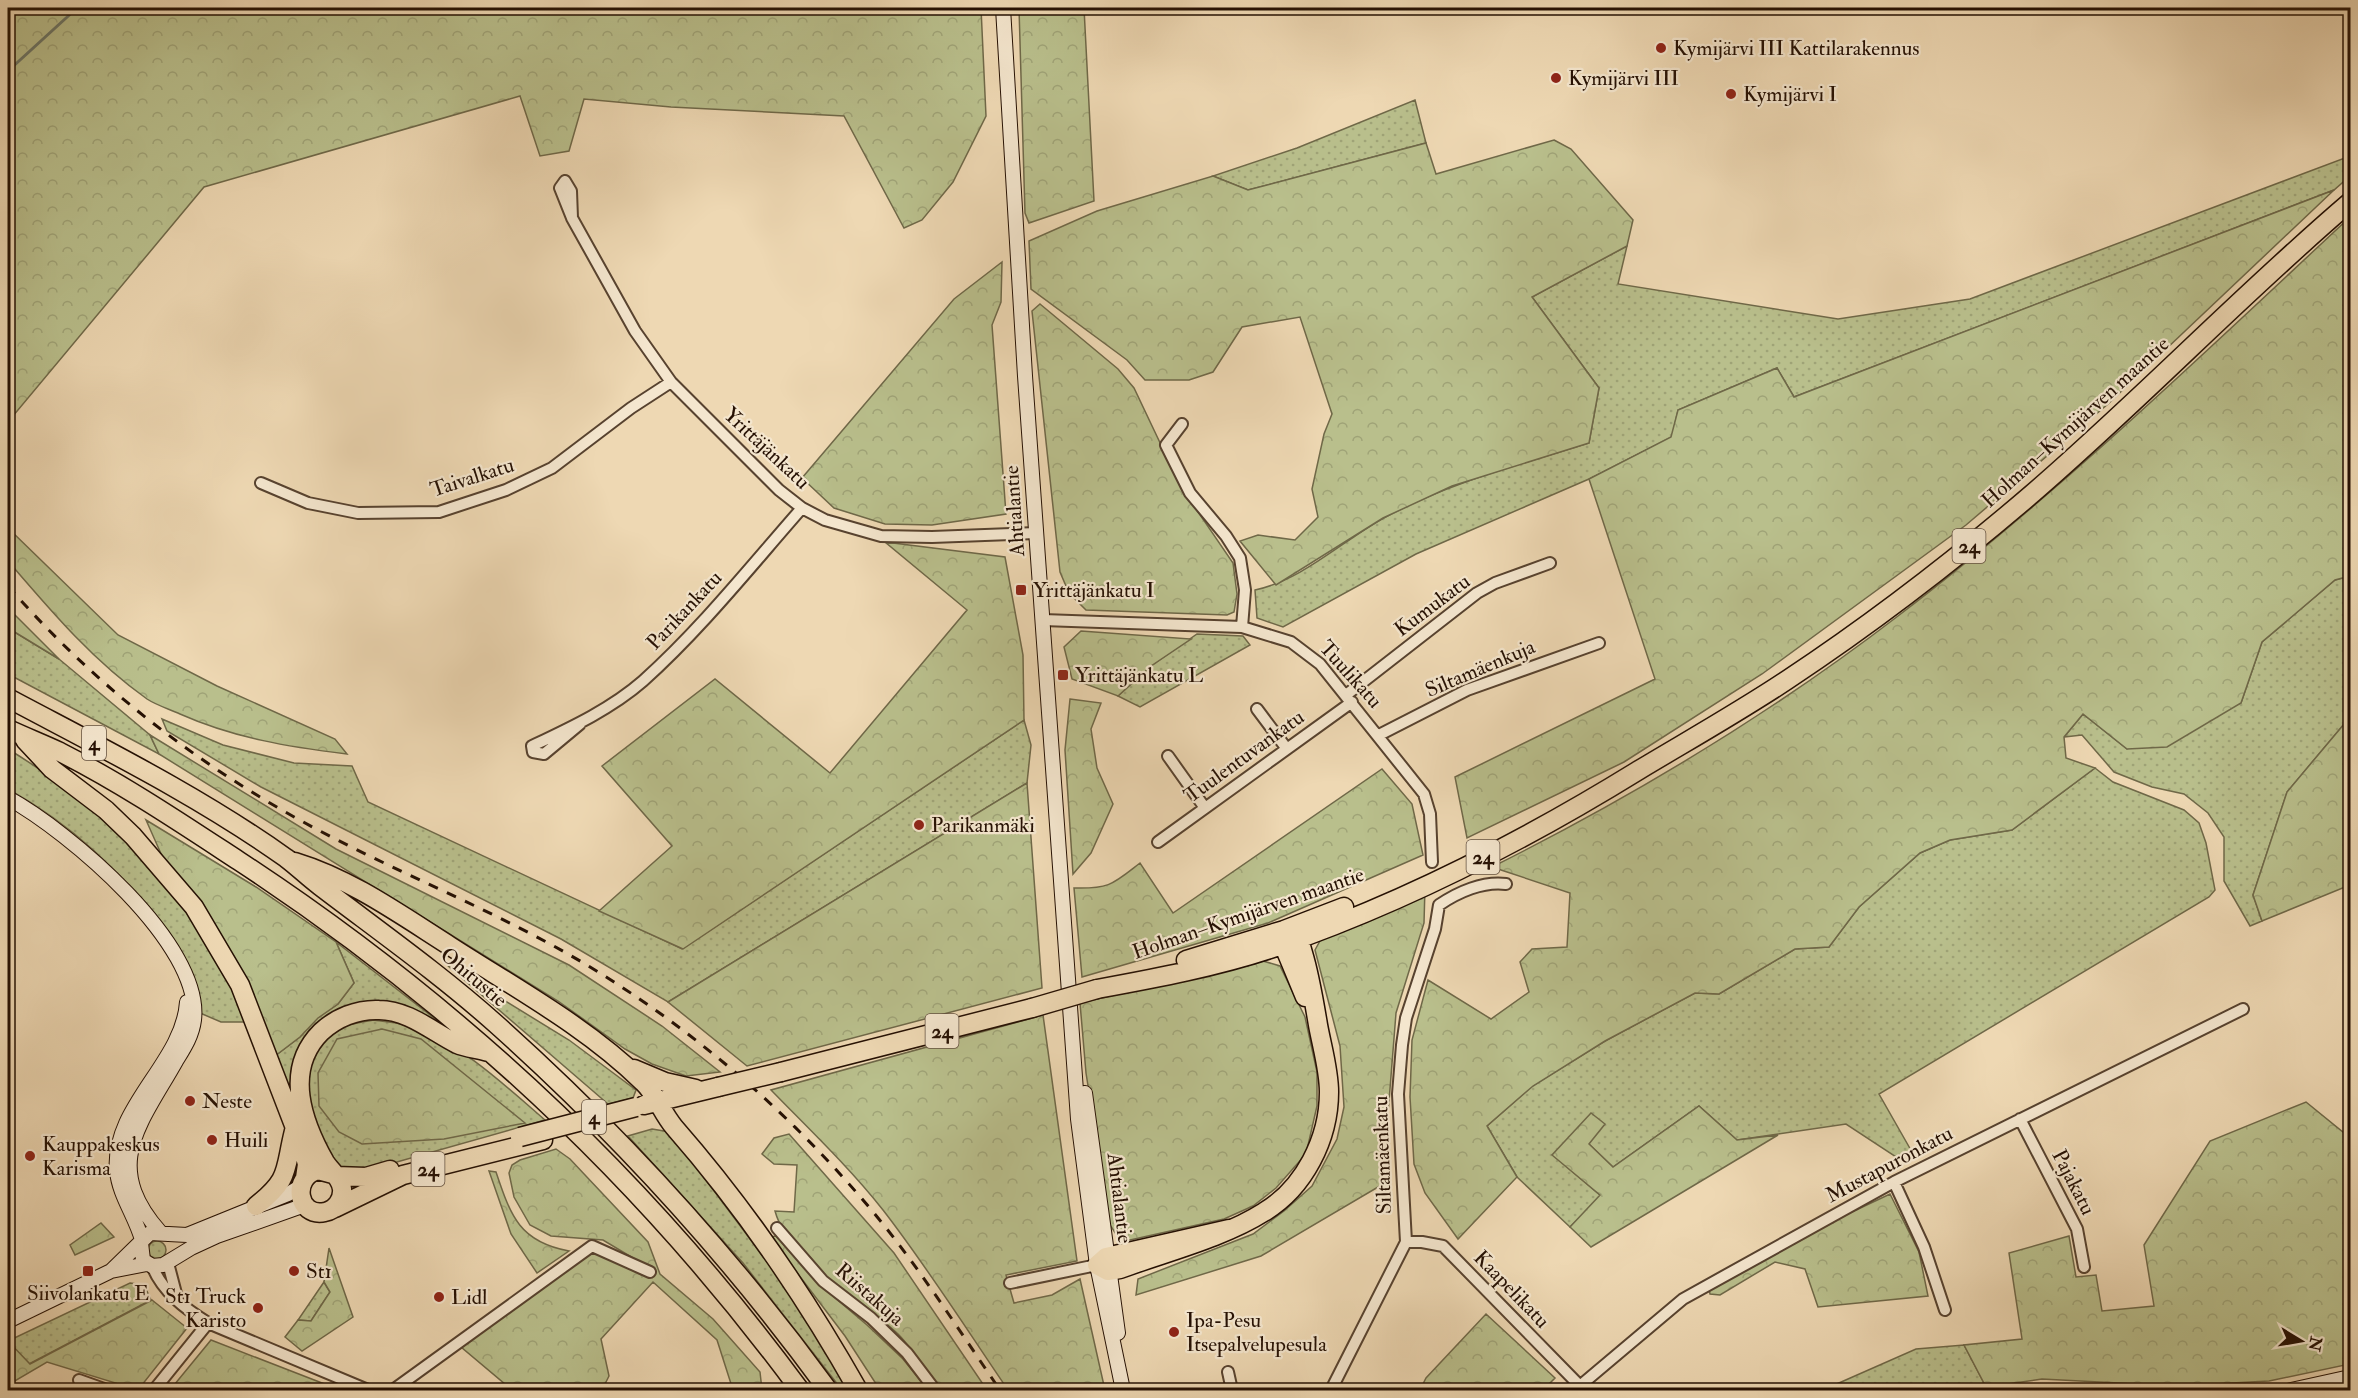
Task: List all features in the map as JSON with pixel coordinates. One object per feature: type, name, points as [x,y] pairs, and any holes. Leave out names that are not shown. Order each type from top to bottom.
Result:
[{"type":"highway","name":"Holman–Kymijärven maantie","points":[[335,1175],[349,1179],[366,1177],[523,1140],[638,1111],[711,1089],[1032,1008],[1288,938],[1364,912],[1514,842],[1591,800],[1796,674],[1892,606],[1966,549],[2081,451],[2263,278],[2350,190]]},
{"type":"highway","name":"Holman–Kymijärven maantie","points":[[2263,278],[2350,202]]},
{"type":"highway","name":"Ohitustie","points":[[8,698],[149,773],[286,859],[451,986],[573,1095],[630,1152],[719,1251],[790,1338],[828,1390]]},
{"type":"highway","points":[[15,733],[52,769],[106,810],[133,836],[194,907],[240,985],[258,1026],[307,1164],[300,1196],[304,1205]]},
{"type":"highway","name":"4","points":[[15,733],[59,751],[141,797],[296,899],[409,982],[493,1053],[614,1168],[704,1268],[800,1390]]},
{"type":"highway","points":[[286,859],[329,872],[420,928],[547,1008],[625,1066],[645,1084],[657,1105],[689,1142],[802,1300],[858,1390]]},
{"type":"highway","points":[[1104,1264],[1229,1229],[1257,1216],[1282,1200],[1313,1158],[1328,1113],[1328,1073],[1307,967],[1288,938]]},
{"type":"highway","points":[[335,1208],[342,1194],[341,1184],[309,1130],[299,1094],[304,1056],[313,1040],[340,1018],[359,1011],[380,1009],[421,1023],[457,1044],[493,1053]]},
{"type":"highway","points":[[625,1066],[665,1082],[711,1089]]},
{"type":"highway","name":"Holman–Kymijärven maantie","points":[[657,1105],[680,1103],[711,1089]]},
{"type":"highway","points":[[680,1103],[689,1142]]},
{"type":"highway","points":[[256,1206],[283,1179],[289,1167],[294,1131]]},
{"type":"highway","name":"Holman–Kymijärven maantie","points":[[335,1208],[403,1175],[523,1140]]},
{"type":"highway","name":"24","points":[[303,1182],[318,1170],[335,1175]]},
{"type":"highway","name":"24","points":[[304,1205],[319,1213],[335,1208]]},
{"type":"main road","name":"Ahtialantie","points":[[1003,8],[1078,1119],[1130,1390]]},
{"type":"main road","points":[[8,798],[60,832],[114,878],[159,932],[191,990],[194,1006],[191,1036],[139,1124],[130,1145],[129,1171],[133,1190],[161,1233],[173,1244],[169,1261]]},
{"type":"main road","points":[[150,1265],[140,1254],[141,1242],[117,1171],[120,1143],[129,1119],[181,1029],[187,1002],[184,976]]},
{"type":"main road","points":[[111,1271],[150,1233],[187,1235],[288,1194],[303,1182]]},
{"type":"main road","points":[[8,1321],[111,1271],[169,1261],[217,1236],[304,1205]]},
{"type":"main road","name":"Ahtialantie","points":[[1104,1264],[1123,1390]]},
{"type":"main road","points":[[2291,1390],[2350,1377]]},
{"type":"street","name":"Yrittäjänkatu","points":[[572,218],[635,331],[670,382],[761,475],[802,508],[825,520],[881,536],[932,537],[1037,533]]},
{"type":"street","name":"Taivalkatu","points":[[261,483],[308,503],[358,513],[439,512],[506,490],[552,468],[631,408],[670,382]]},
{"type":"street","points":[[1182,424],[1166,445],[1190,493],[1226,536],[1240,558],[1245,590],[1242,627]]},
{"type":"street","name":"Parikankatu","points":[[580,724],[642,682],[696,628],[802,508]]},
{"type":"street","name":"Kumukatu","points":[[1349,699],[1477,593],[1495,583],[1550,563]]},
{"type":"street","name":"Tuulikatu","points":[[1043,620],[1242,627],[1291,642],[1320,664],[1379,735],[1428,803],[1432,861]]},
{"type":"street","name":"Siltamäenkuja","points":[[1379,735],[1467,690],[1599,643]]},
{"type":"street","name":"Tuulentuvankatu","points":[[1158,842],[1287,749],[1349,699]]},
{"type":"street","points":[[1257,709],[1287,749]]},
{"type":"street","points":[[1168,756],[1204,808]]},
{"type":"street","name":"Siltamäenkatu","points":[[1330,1390],[1406,1242],[1398,1094],[1402,1045],[1406,1018],[1435,929],[1438,905],[1466,891],[1494,882],[1506,884]]},
{"type":"street","name":"Mustapuronkatu","points":[[1578,1388],[1683,1299],[1894,1182],[2243,1009]]},
{"type":"street","name":"Pajakatu","points":[[2020,1119],[2077,1229],[2084,1267]]},
{"type":"street","points":[[1894,1182],[1924,1247],[1945,1310]]},
{"type":"street","name":"Riistakuja","points":[[777,1228],[823,1281],[871,1318],[907,1353],[935,1390]]},
{"type":"street","name":"Kaapelikatu","points":[[1406,1242],[1443,1246],[1578,1388]]},
{"type":"street","points":[[393,1390],[592,1246],[650,1272]]},
{"type":"street","points":[[169,1261],[178,1301]]},
{"type":"street","points":[[1010,1283],[1104,1264]]},
{"type":"street","points":[[150,1265],[160,1286],[208,1323],[369,1390]]},
{"type":"street","points":[[154,1390],[208,1323]]},
{"type":"street","points":[[1228,1372],[1232,1390]]},
{"type":"street","points":[[79,1380],[107,1390]]},
{"type":"green space","points":[[8,8],[981,8],[986,116],[953,182],[922,220],[904,228],[844,116],[671,107],[584,99],[569,151],[540,156],[520,96],[204,187],[8,422]]},
{"type":"green space","points":[[1019,8],[1084,8],[1094,201],[1029,223],[1025,213]]},
{"type":"green space","points":[[1415,100],[1426,143],[1248,190],[1213,176],[1297,148]]},
{"type":"green space","points":[[1554,140],[1571,149],[1633,220],[1627,246],[1532,297],[1599,388],[1589,443],[1452,486],[1383,518],[1276,585],[1240,541],[1258,535],[1295,540],[1318,517],[1312,489],[1324,434],[1332,414],[1300,317],[1242,327],[1213,372],[1189,380],[1145,380],[1127,360],[1031,289],[1029,241],[1097,211],[1213,176],[1248,190],[1426,143],[1436,174]]},
{"type":"green space","points":[[2350,156],[2350,176],[2334,190],[1794,397],[1777,368],[1678,410],[1672,437],[1589,479],[1416,554],[1283,627],[1257,618],[1255,590],[1289,578],[1382,519],[1458,485],[1589,443],[1599,388],[1532,297],[1627,246],[1618,284],[1838,319],[1970,299]]},
{"type":"green space","points":[[2334,190],[2108,404],[1966,525],[1762,674],[1624,762],[1467,838],[1455,777],[1655,679],[1589,479],[1671,437],[1678,410],[1777,368],[1794,397]]},
{"type":"green space","points":[[2350,217],[2350,576],[2335,580],[2262,642],[2241,703],[2167,747],[2127,749],[2083,714],[2064,737],[2066,758],[2095,768],[2012,830],[1950,840],[1920,853],[1859,907],[1829,947],[1795,949],[1719,994],[1695,993],[1605,1041],[1533,1086],[1487,1126],[1517,1177],[1458,1239],[1425,1193],[1414,1164],[1410,1097],[1412,1040],[1428,980],[1491,1019],[1529,992],[1520,962],[1532,949],[1567,947],[1570,893],[1492,867],[1598,811],[1701,751],[1801,686],[1898,616],[2073,472]]},
{"type":"green space","points":[[1002,262],[1001,302],[992,325],[1006,514],[932,525],[885,524],[834,508],[802,478],[954,299]]},
{"type":"green space","points":[[1040,304],[1118,369],[1134,388],[1181,487],[1233,563],[1237,594],[1234,612],[1227,615],[1086,610],[1069,593],[1060,572],[1032,311]]},
{"type":"green space","points":[[8,528],[118,635],[217,686],[335,739],[347,754],[283,745],[241,735],[200,722],[147,699],[90,652],[8,561]]},
{"type":"green space","points":[[885,542],[1005,557],[1023,655],[1024,720],[683,949],[599,911],[672,846],[602,766],[715,679],[830,773],[967,610]]},
{"type":"green space","points":[[2350,576],[2350,717],[2287,792],[2253,895],[2262,921],[2250,926],[2224,881],[2224,837],[2208,813],[2184,794],[2152,787],[2114,772],[2082,735],[2064,737],[2083,714],[2127,749],[2241,703],[2262,642],[2335,580]]},
{"type":"green space","points":[[8,608],[59,659],[8,628]]},
{"type":"green space","points":[[8,628],[59,659],[150,735],[159,754],[8,674]]},
{"type":"green space","points":[[1081,631],[1191,639],[1151,666],[1118,696],[1072,679],[1064,647]]},
{"type":"green space","points":[[1197,634],[1243,636],[1250,645],[1140,707],[1118,696],[1151,666]]},
{"type":"green space","points":[[1070,699],[1101,703],[1091,729],[1097,768],[1113,804],[1091,853],[1073,874],[1065,750]]},
{"type":"green space","points":[[2350,717],[2350,885],[2262,921],[2253,895],[2287,792]]},
{"type":"green space","points":[[162,719],[223,745],[294,763],[352,766],[368,802],[682,949],[1024,720],[1031,745],[1027,783],[668,1002],[561,939],[261,787],[167,731]]},
{"type":"green space","points":[[150,735],[336,849],[569,965],[662,1026],[720,1072],[686,1076],[652,1064],[625,1049],[558,1001],[159,754]]},
{"type":"green space","points":[[8,749],[38,768],[94,811],[146,860],[191,915],[221,964],[250,1022],[221,1022],[200,1013],[193,979],[183,960],[164,930],[131,888],[74,834],[8,789]]},
{"type":"green space","points":[[2095,768],[2113,782],[2184,810],[2199,823],[2206,843],[2215,890],[2209,897],[1879,1094],[1912,1152],[1896,1157],[1846,1124],[1737,1140],[1699,1106],[1613,1167],[1589,1144],[1553,1155],[1601,1196],[1570,1227],[1517,1177],[1487,1126],[1532,1086],[1605,1041],[1695,993],[1719,994],[1795,949],[1829,947],[1859,907],[1920,853],[1950,840],[2012,830]]},
{"type":"green space","points":[[1382,769],[1412,804],[1423,855],[1268,923],[1082,977],[1074,888],[1110,884],[1140,863],[1173,913]]},
{"type":"green space","points":[[1027,783],[1042,988],[747,1066],[668,1002]]},
{"type":"green space","points":[[146,820],[256,887],[336,942],[354,983],[338,1004],[318,1018],[300,1037],[275,1056],[162,856]]},
{"type":"green space","points":[[1425,887],[1424,923],[1396,1013],[1388,1114],[1390,1180],[1261,1256],[1136,1295],[1138,1279],[1253,1234],[1312,1186],[1337,1139],[1344,1107],[1340,1046],[1315,950],[1321,939]]},
{"type":"green space","points":[[336,942],[447,1028],[399,1005],[311,1035],[295,1113],[275,1056],[300,1037],[317,1018],[338,1004],[354,983]]},
{"type":"green space","points":[[1263,961],[1280,966],[1305,1017],[1317,1072],[1317,1106],[1306,1154],[1276,1188],[1253,1206],[1224,1219],[1130,1240],[1118,1237],[1110,1225],[1086,1073],[1080,1003]]},
{"type":"green space","points":[[448,966],[569,1040],[636,1090],[633,1098],[608,1104]]},
{"type":"green space","points":[[1043,1015],[1077,1261],[1006,1275],[1014,1303],[1052,1295],[1080,1279],[1105,1390],[1008,1390],[932,1277],[883,1210],[843,1163],[771,1090]]},
{"type":"green space","points":[[374,1020],[411,1026],[447,1043],[482,1067],[545,1120],[365,1171],[346,1171],[338,1167],[324,1149],[310,1112],[306,1091],[308,1071],[316,1051],[329,1035],[347,1026]]},
{"type":"green space","points":[[382,1029],[421,1039],[525,1123],[444,1139],[362,1144],[339,1132],[319,1106],[318,1073],[337,1039]]},
{"type":"green space","points":[[2306,1102],[2343,1132],[2350,1134],[2350,1364],[2269,1381],[2176,1386],[2042,1379],[1986,1387],[1964,1345],[2022,1339],[2009,1253],[2069,1236],[2076,1277],[2096,1275],[2102,1311],[2154,1306],[2144,1245],[2210,1141]]},
{"type":"green space","points":[[1699,1106],[1737,1140],[1778,1135],[1591,1247],[1570,1227],[1600,1195],[1552,1155],[1591,1113],[1605,1124],[1589,1144],[1613,1167]]},
{"type":"green space","points":[[652,1129],[670,1132],[774,1271],[854,1390],[842,1390],[743,1263],[628,1136]]},
{"type":"green space","points":[[789,1134],[894,1253],[987,1390],[939,1390],[915,1354],[898,1334],[828,1278],[795,1246],[783,1229],[775,1211],[794,1212],[797,1165],[774,1164],[762,1154],[774,1138]]},
{"type":"green space","points":[[556,1149],[570,1159],[648,1242],[660,1274],[713,1319],[760,1372],[762,1390],[733,1390],[717,1340],[653,1282],[601,1339],[609,1376],[602,1390],[512,1390],[461,1347],[592,1251],[653,1270],[603,1240],[551,1236],[530,1225],[514,1197],[509,1173],[512,1165],[520,1160]]},
{"type":"green space","points":[[489,1171],[496,1172],[513,1214],[528,1234],[552,1247],[569,1251],[537,1273],[511,1234]]},
{"type":"green space","points":[[1890,1194],[1919,1252],[1928,1296],[1818,1307],[1805,1269],[1775,1262],[1720,1295],[1710,1294],[1709,1289],[1818,1228]]},
{"type":"green space","points":[[101,1223],[114,1237],[75,1255],[70,1245]]},
{"type":"green space","points":[[776,1236],[820,1285],[903,1359],[928,1390],[880,1390],[845,1336],[770,1237]]},
{"type":"green space","points":[[153,1241],[161,1241],[166,1246],[164,1257],[153,1259],[148,1254],[148,1246]]},
{"type":"green space","points":[[329,1248],[353,1317],[302,1351],[285,1337],[298,1320],[311,1321],[330,1292],[324,1282]]},
{"type":"green space","points":[[324,1282],[330,1292],[311,1321],[298,1320]]},
{"type":"green space","points":[[130,1283],[144,1285],[151,1300],[29,1364],[8,1341]]},
{"type":"green space","points":[[152,1300],[187,1328],[138,1390],[47,1362],[8,1385],[8,1341],[30,1364]]},
{"type":"green space","points":[[1486,1314],[1555,1378],[1543,1390],[1420,1390],[1426,1378]]},
{"type":"green space","points":[[211,1340],[340,1390],[170,1390]]},
{"type":"green space","points":[[1964,1345],[1986,1387],[1901,1385],[1878,1390],[1823,1390],[1916,1349]]},
{"type":"waterway","points":[[8,71],[77,8]]},
{"type":"railway","points":[[8,586],[39,620],[106,685],[179,743],[217,769],[296,818],[335,839],[496,916],[576,958],[648,1005],[715,1055],[807,1139],[882,1222],[951,1317],[1000,1390]]},
{"type":"place","name":"Kymijärvi III Kattilarakennus","points":[[1661,48]]},
{"type":"place","name":"Kymijärvi III","points":[[1556,78]]},
{"type":"place","name":"Kymijärvi I","points":[[1731,94]]},
{"type":"place","name":"Yrittäjänkatu I","points":[[1021,590]]},
{"type":"place","name":"Yrittäjänkatu L","points":[[1063,675]]},
{"type":"place","name":"Parikanmäki","points":[[919,825]]},
{"type":"place","name":"Neste","points":[[190,1101]]},
{"type":"place","name":"Huili","points":[[212,1140]]},
{"type":"place","name":"Kauppakeskus Karisma","points":[[30,1156]]},
{"type":"place","name":"Siivolankatu E","points":[[88,1271]]},
{"type":"place","name":"St1","points":[[294,1271]]},
{"type":"place","name":"Lidl","points":[[439,1297]]},
{"type":"place","name":"St1 Truck Karisto","points":[[258,1308]]},
{"type":"place","name":"Ipa-Pesu Itsepalvelupesula","points":[[1174,1332]]}]
